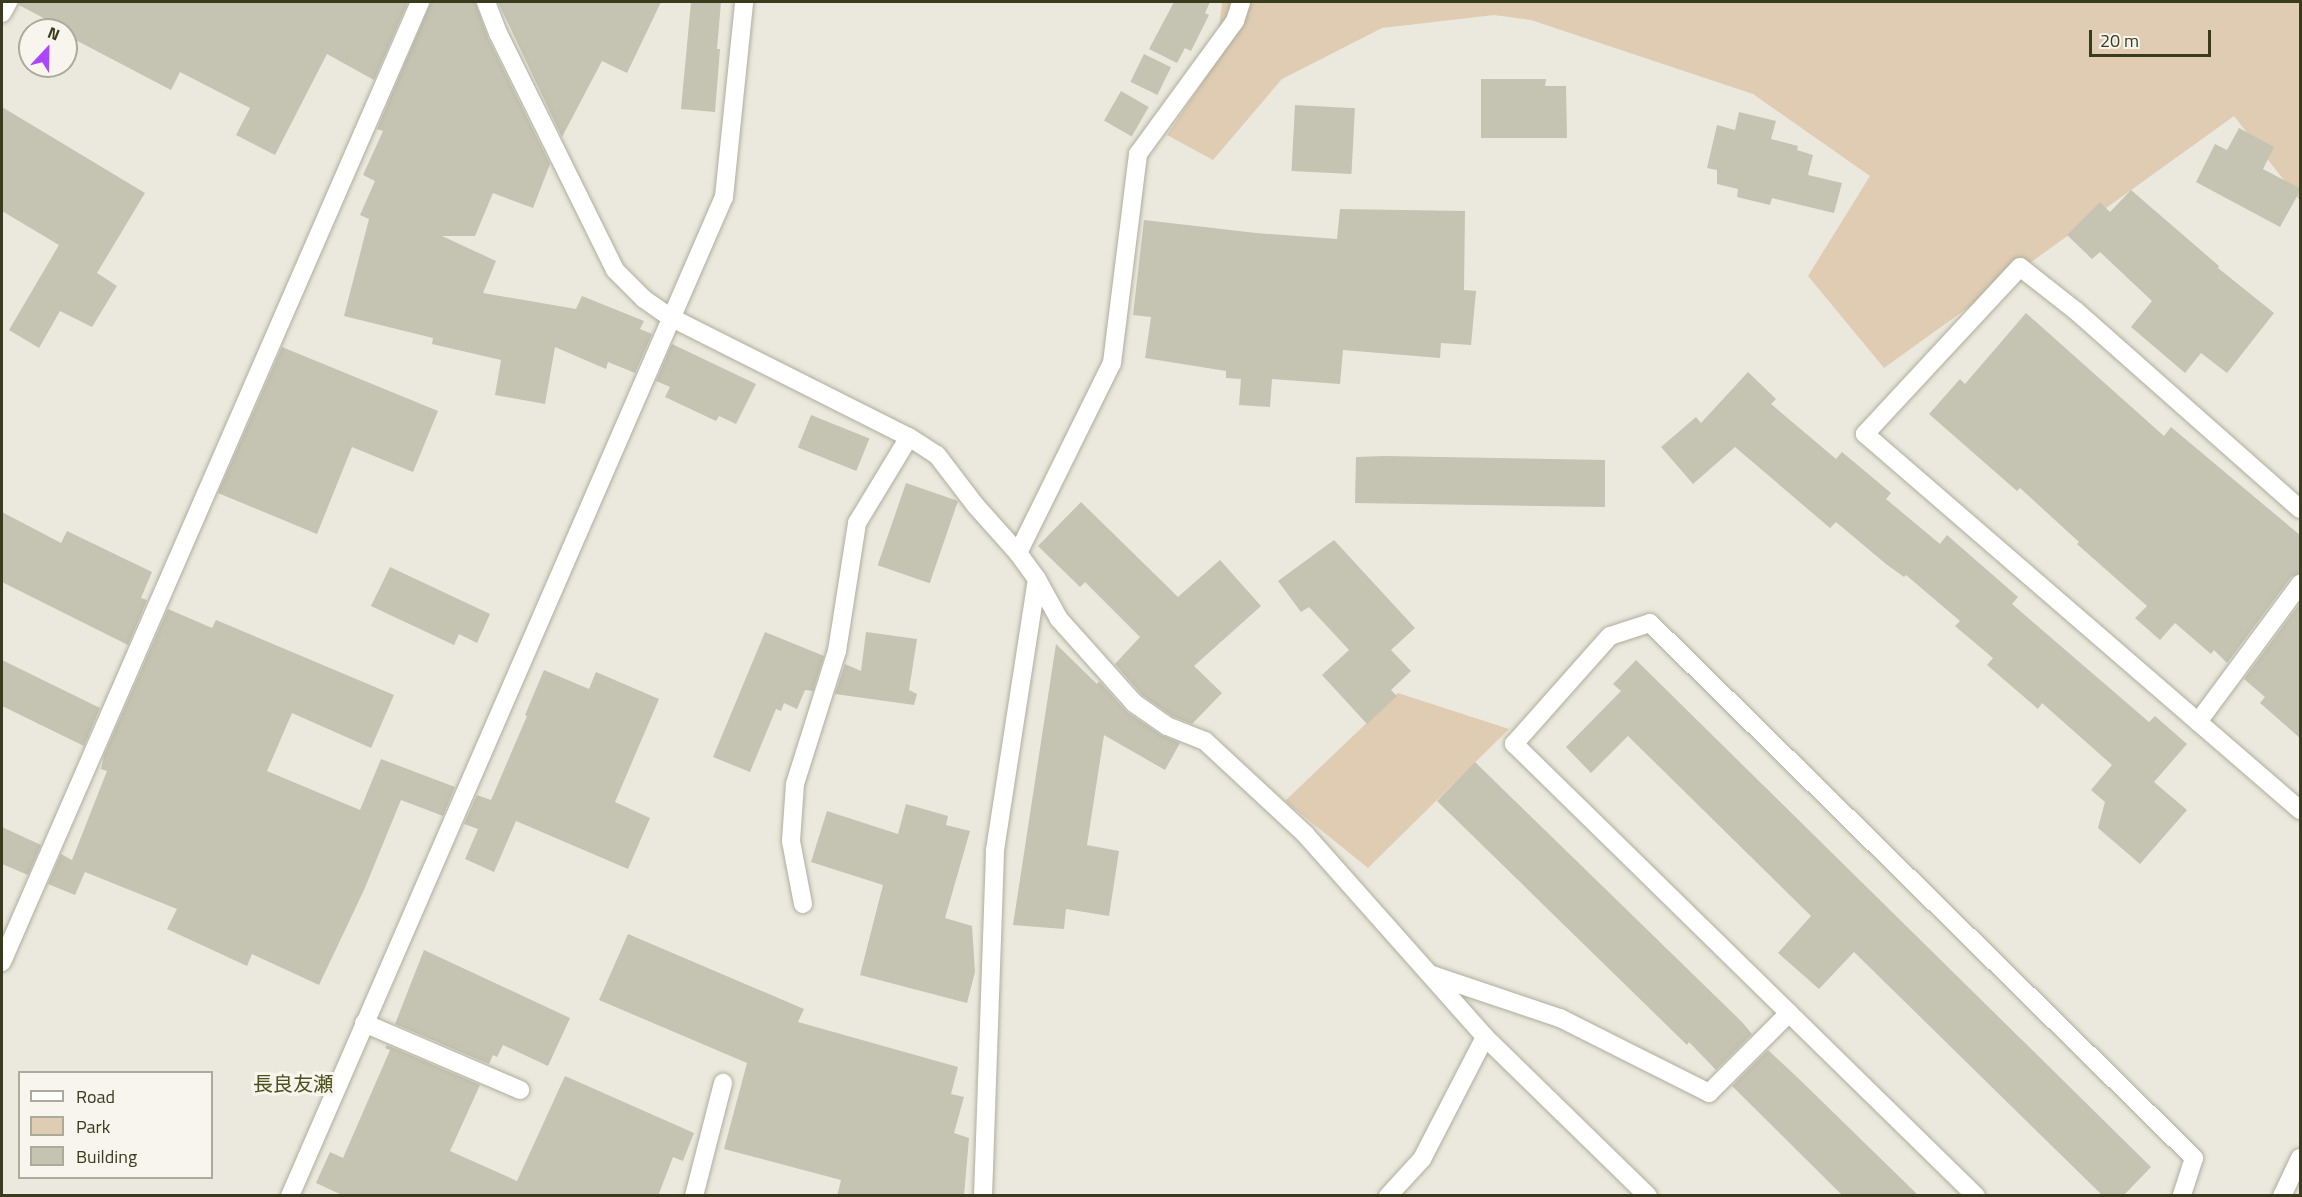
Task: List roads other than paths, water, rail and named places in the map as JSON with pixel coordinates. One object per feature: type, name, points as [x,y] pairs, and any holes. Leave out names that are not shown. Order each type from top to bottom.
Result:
[{"type":"street","points":[[2,13],[8,2]]},
{"type":"street","points":[[2,962],[420,2]]},
{"type":"street","points":[[486,2],[503,43],[615,270],[644,299],[670,317],[909,437],[937,455],[976,506],[1018,553],[1037,579],[1059,620],[1134,703],[1167,726],[1205,741],[1305,834],[1485,1037],[1648,1196]]},
{"type":"street","points":[[290,1196],[724,197],[744,2]]},
{"type":"street","points":[[1018,553],[1112,363],[1138,154],[1235,21],[1241,2]]},
{"type":"street","points":[[2301,509],[2085,318],[2020,267],[1865,434],[2301,810]]},
{"type":"street","points":[[803,904],[791,841],[795,784],[837,651],[857,523],[909,437]]},
{"type":"street","points":[[983,1196],[995,850],[1037,579]]},
{"type":"street","points":[[2198,722],[2301,584]]},
{"type":"street","points":[[1976,1196],[1514,744],[1610,636],[1650,623],[2194,1158],[2182,1196]]},
{"type":"street","points":[[1432,975],[1560,1018],[1708,1093],[1789,1013]]},
{"type":"street","points":[[364,1023],[520,1090]]},
{"type":"street","points":[[1388,1196],[1422,1159],[1485,1037]]},
{"type":"street","points":[[694,1196],[723,1083]]},
{"type":"street","points":[[2282,1196],[2301,1158]]},
{"type":"district","name":"長良友瀬","points":[[293,1083]]}]
